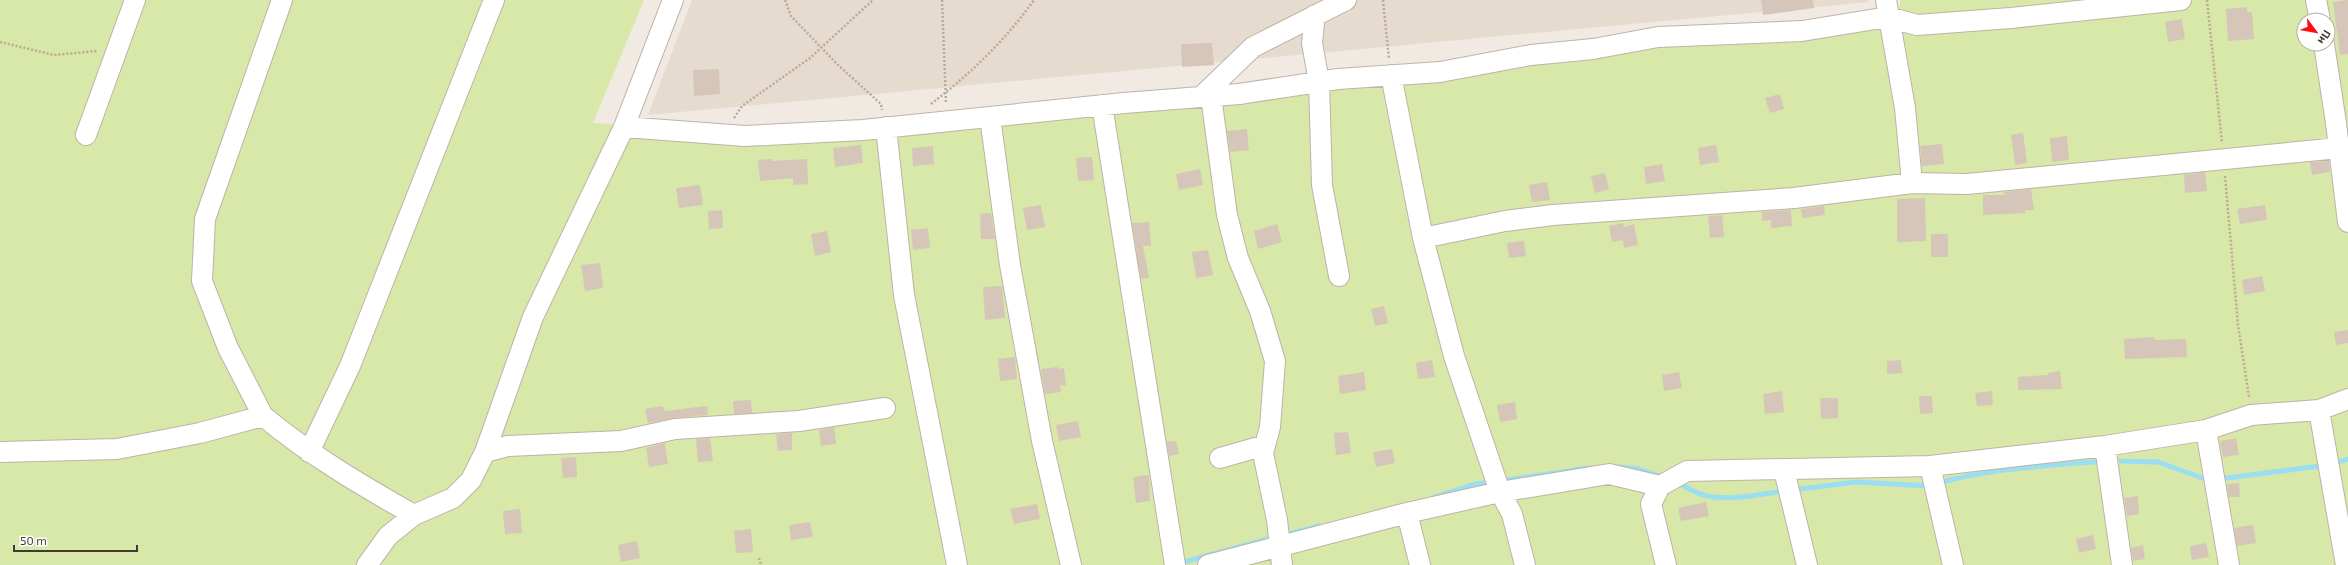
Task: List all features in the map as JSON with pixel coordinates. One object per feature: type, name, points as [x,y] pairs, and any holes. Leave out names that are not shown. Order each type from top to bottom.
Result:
[{"type":"street","points":[[86,135],[135,0]]},
{"type":"street","points":[[282,0],[205,220],[202,281],[228,348],[263,416],[309,452],[355,482],[414,515]]},
{"type":"street","points":[[309,452],[350,366],[494,0]]},
{"type":"street","points":[[367,565],[388,536],[414,515],[453,498],[471,480],[485,452],[533,317],[624,126],[673,0]]},
{"type":"street","points":[[1206,97],[1253,47],[1346,0]]},
{"type":"street","points":[[624,126],[746,136],[886,127],[1206,97],[1319,82],[1440,72],[1531,55],[1593,49],[1658,36],[1802,31],[1887,9],[1917,25],[2011,18],[2181,0]]},
{"type":"street","points":[[2316,0],[2318,12]]},
{"type":"street","points":[[1887,9],[1905,108],[1912,183]]},
{"type":"street","points":[[1315,15],[1312,43],[1319,82],[1322,185],[1339,276]]},
{"type":"street","points":[[2325,52],[2348,222]]},
{"type":"street","points":[[1390,75],[1423,238],[1454,356],[1500,492],[1512,514],[1525,565]]},
{"type":"street","points":[[1206,97],[1227,215],[1238,258],[1260,311],[1274,361],[1270,427],[1263,453],[1280,546]]},
{"type":"street","points":[[1102,106],[1175,565]]},
{"type":"street","points":[[990,117],[1010,265],[1042,441],[1071,565]]},
{"type":"street","points":[[886,127],[904,295],[956,565]]},
{"type":"street","points":[[1423,238],[1505,221],[1552,215],[1794,198],[1912,183],[1967,184],[2339,148]]},
{"type":"street","points":[[1666,565],[1652,504],[1666,482],[1687,471],[1787,484],[1933,478],[2105,446],[2206,430],[2251,415],[2319,410],[2348,399]]},
{"type":"street","points":[[485,452],[508,446],[621,440],[675,429],[799,421],[885,408]]},
{"type":"street","points":[[2319,410],[2346,565]]},
{"type":"street","points":[[0,452],[117,449],[200,433],[263,416]]},
{"type":"street","points":[[2206,430],[2229,565]]},
{"type":"street","points":[[2105,446],[2122,565]]},
{"type":"street","points":[[1220,458],[1255,448],[1263,453]]},
{"type":"street","points":[[1208,565],[1407,513],[1500,492],[1609,474],[1666,482]]},
{"type":"street","points":[[1933,478],[1953,565]]},
{"type":"street","points":[[1787,484],[1807,565]]},
{"type":"street","points":[[1407,513],[1420,565]]},
{"type":"path","points":[[785,0],[791,16],[823,47],[838,66],[881,104],[886,127]]},
{"type":"path","points":[[730,122],[742,106],[765,92],[823,47],[874,0]]},
{"type":"path","points":[[942,0],[947,121]]},
{"type":"path","points":[[930,104],[972,72],[1011,32],[1034,0]]},
{"type":"path","points":[[1383,0],[1390,75]]},
{"type":"path","points":[[2207,0],[2224,160],[2238,325],[2251,415]]},
{"type":"path","points":[[0,42],[54,55],[118,48]]},
{"type":"path","points":[[759,558],[761,565]]},
{"type":"shaded area","points":[[692,0],[1869,0],[1869,2],[648,115]]},
{"type":"green space","points":[[0,0],[644,0],[593,123],[748,132],[1744,36],[1900,7],[1900,0],[2348,0],[2348,565],[0,565]]},
{"type":"building","points":[[1761,0],[1813,0],[1814,8],[1763,15]]},
{"type":"building","points":[[2348,0],[2348,54],[2340,55],[2336,12],[2334,12],[2333,2]]},
{"type":"building","points":[[2247,7],[2247,12],[2252,12],[2254,39],[2228,41],[2226,9]]},
{"type":"building","points":[[2182,19],[2185,39],[2168,42],[2165,22]]},
{"type":"building","points":[[1212,43],[1214,65],[1182,67],[1181,44]]},
{"type":"building","points":[[719,69],[720,94],[694,96],[693,70]]},
{"type":"building","points":[[1780,94],[1784,109],[1770,113],[1765,98]]},
{"type":"building","points":[[1247,129],[1249,150],[1230,152],[1227,131]]},
{"type":"building","points":[[2023,133],[2027,163],[2015,165],[2011,135]]},
{"type":"building","points":[[2067,136],[2069,160],[2052,162],[2050,138]]},
{"type":"building","points":[[1942,144],[1944,164],[1922,166],[1920,146]]},
{"type":"building","points":[[861,145],[863,163],[835,167],[833,148]]},
{"type":"building","points":[[1716,145],[1719,162],[1700,165],[1698,148]]},
{"type":"building","points":[[933,146],[934,164],[913,166],[912,148]]},
{"type":"building","points":[[1092,157],[1094,180],[1078,181],[1076,158]]},
{"type":"building","points":[[772,159],[772,161],[807,159],[808,184],[793,185],[793,178],[760,181],[758,160]]},
{"type":"building","points":[[2329,161],[2330,172],[2312,175],[2310,162]]},
{"type":"building","points":[[1662,164],[1665,181],[1646,184],[1644,167]]},
{"type":"building","points":[[1200,169],[1203,185],[1179,190],[1176,174]]},
{"type":"building","points":[[2205,172],[2207,191],[2185,193],[2184,175]]},
{"type":"building","points":[[1605,173],[1609,189],[1595,193],[1591,176]]},
{"type":"building","points":[[1547,182],[1550,200],[1532,202],[1529,185]]},
{"type":"building","points":[[700,185],[703,205],[679,208],[676,188]]},
{"type":"building","points":[[2031,189],[2034,210],[2025,210],[2025,213],[1983,215],[1983,195],[2005,195],[2004,192]]},
{"type":"building","points":[[1925,198],[1926,241],[1897,242],[1897,199]]},
{"type":"building","points":[[1041,205],[1045,227],[1027,230],[1023,208]]},
{"type":"building","points":[[2265,205],[2267,220],[2240,224],[2237,209]]},
{"type":"building","points":[[1824,206],[1825,215],[1802,218],[1801,209]]},
{"type":"building","points":[[722,210],[723,228],[709,229],[708,211]]},
{"type":"building","points":[[1791,210],[1792,226],[1771,228],[1771,220],[1762,221],[1762,212]]},
{"type":"building","points":[[991,213],[995,239],[981,239],[980,214]]},
{"type":"building","points":[[1722,215],[1724,237],[1710,238],[1708,216]]},
{"type":"building","points":[[1149,222],[1151,246],[1143,246],[1149,278],[1141,279],[1132,223]]},
{"type":"building","points":[[1623,223],[1624,227],[1634,224],[1638,245],[1624,248],[1623,240],[1612,242],[1609,226]]},
{"type":"building","points":[[1277,224],[1282,242],[1258,249],[1254,231]]},
{"type":"building","points":[[928,228],[930,248],[913,250],[911,230]]},
{"type":"building","points":[[827,231],[831,252],[815,256],[811,234]]},
{"type":"building","points":[[1931,234],[1948,234],[1948,257],[1931,257]]},
{"type":"building","points":[[1524,241],[1526,256],[1509,258],[1507,243]]},
{"type":"building","points":[[1208,250],[1213,275],[1196,278],[1192,252]]},
{"type":"building","points":[[600,263],[603,288],[585,291],[581,265]]},
{"type":"building","points":[[2262,276],[2265,291],[2244,295],[2242,280]]},
{"type":"building","points":[[1002,286],[1005,318],[985,320],[983,287]]},
{"type":"building","points":[[1384,306],[1388,323],[1375,326],[1371,309]]},
{"type":"building","points":[[2348,330],[2348,343],[2336,345],[2334,332]]},
{"type":"building","points":[[2155,337],[2155,340],[2186,339],[2187,357],[2125,359],[2124,339]]},
{"type":"building","points":[[1015,357],[1017,379],[1000,381],[998,359]]},
{"type":"building","points":[[1432,360],[1435,377],[1418,379],[1416,363]]},
{"type":"building","points":[[1901,360],[1902,373],[1887,374],[1887,361]]},
{"type":"building","points":[[1058,367],[1058,369],[1064,368],[1066,385],[1060,386],[1061,392],[1045,394],[1041,369]]},
{"type":"building","points":[[2060,371],[2062,389],[2018,390],[2018,377],[2048,375],[2048,373]]},
{"type":"building","points":[[1364,372],[1366,390],[1340,394],[1338,376]]},
{"type":"building","points":[[1679,372],[1682,388],[1664,391],[1662,375]]},
{"type":"building","points":[[1782,391],[1784,412],[1765,414],[1763,394]]},
{"type":"building","points":[[1992,391],[1993,405],[1977,406],[1975,393]]},
{"type":"building","points":[[1919,396],[1932,396],[1933,413],[1920,414]]},
{"type":"building","points":[[1820,398],[1838,398],[1838,418],[1821,419]]},
{"type":"building","points":[[751,400],[752,413],[734,414],[733,401]]},
{"type":"building","points":[[1515,402],[1517,419],[1500,422],[1497,405]]},
{"type":"building","points":[[663,406],[664,411],[707,406],[708,415],[674,418],[648,423],[645,409]]},
{"type":"building","points":[[1078,421],[1081,437],[1059,441],[1056,425]]},
{"type":"building","points":[[834,427],[836,444],[821,446],[819,430]]},
{"type":"building","points":[[1348,432],[1351,453],[1336,455],[1334,433]]},
{"type":"building","points":[[792,433],[792,450],[778,451],[776,434]]},
{"type":"building","points":[[710,438],[713,461],[698,462],[696,439]]},
{"type":"building","points":[[2236,438],[2239,455],[2223,457],[2220,441]]},
{"type":"building","points":[[1176,441],[1179,454],[1169,456],[1167,442]]},
{"type":"building","points":[[665,443],[668,464],[649,467],[646,448]]},
{"type":"building","points":[[1392,449],[1395,463],[1376,467],[1373,452]]},
{"type":"building","points":[[576,457],[577,477],[563,478],[561,458]]},
{"type":"building","points":[[1149,475],[1150,501],[1136,503],[1133,477]]},
{"type":"building","points":[[2239,483],[2240,497],[2229,497],[2227,484]]},
{"type":"building","points":[[2138,496],[2139,514],[2127,516],[2124,498]]},
{"type":"building","points":[[1706,502],[1709,516],[1681,521],[1678,508]]},
{"type":"building","points":[[1037,504],[1040,519],[1014,524],[1010,509]]},
{"type":"building","points":[[520,509],[522,533],[505,534],[503,511]]},
{"type":"building","points":[[810,522],[813,537],[791,540],[789,525]]},
{"type":"building","points":[[2253,525],[2256,543],[2237,546],[2234,528]]},
{"type":"building","points":[[751,529],[753,552],[736,553],[734,531]]},
{"type":"building","points":[[2093,535],[2096,549],[2079,553],[2076,539]]},
{"type":"building","points":[[637,541],[640,558],[621,562],[618,545]]},
{"type":"building","points":[[2206,543],[2209,557],[2192,560],[2190,546]]},
{"type":"building","points":[[2143,545],[2145,559],[2133,561],[2131,548]]},
{"type":"waterway","points":[[2339,462],[2348,459]]},
{"type":"waterway","points":[[1939,483],[2000,471],[2103,461]]},
{"type":"waterway","points":[[2121,461],[2158,462],[2205,479]]},
{"type":"waterway","points":[[2219,479],[2320,466]]},
{"type":"waterway","points":[[1619,467],[1639,469],[1665,478]]},
{"type":"waterway","points":[[1500,481],[1587,468]]},
{"type":"waterway","points":[[1432,498],[1476,484],[1492,482]]},
{"type":"waterway","points":[[1676,482],[1699,494],[1726,498],[1784,491]]},
{"type":"waterway","points":[[1792,490],[1856,482],[1930,486]]},
{"type":"waterway","points":[[1283,535],[1320,526]]},
{"type":"waterway","points":[[1180,563],[1275,537]]}]
